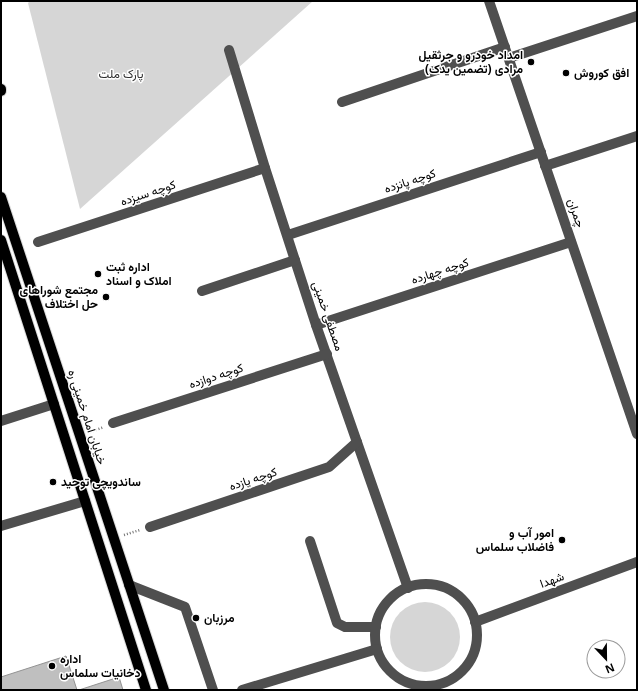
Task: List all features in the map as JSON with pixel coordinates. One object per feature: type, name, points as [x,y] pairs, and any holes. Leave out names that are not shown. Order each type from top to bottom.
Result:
[{"type":"main road","name":"خیابان امام خمینی ره","points":[[1,197],[164,690]]},
{"type":"main road","points":[[1,240],[146,690]]},
{"type":"street","name":"چمران","points":[[489,1],[637,434]]},
{"type":"street","points":[[509,58],[637,16]]},
{"type":"street","points":[[342,102],[505,47]]},
{"type":"street","name":"مصطفی خمینی","points":[[229,50],[265,168],[316,324],[408,588]]},
{"type":"street","points":[[546,166],[637,136]]},
{"type":"street","name":"کوچه پانزده","points":[[288,235],[541,152]]},
{"type":"street","name":"کوچه سیزده","points":[[38,242],[265,168]]},
{"type":"street","name":"کوچه چهارده","points":[[316,324],[571,242]]},
{"type":"street","points":[[202,291],[295,260]]},
{"type":"street","name":"کوچه دوازده","points":[[112,424],[327,354]]},
{"type":"street","points":[[1,421],[54,404]]},
{"type":"street","name":"کوچه یازده","points":[[150,527],[329,467],[357,442]]},
{"type":"street","points":[[1,526],[85,501]]},
{"type":"street","points":[[310,541],[337,623],[344,627],[376,627]]},
{"type":"street","name":"شهدا","points":[[475,622],[637,562]]},
{"type":"street","points":[[424,584],[440,586],[455,593],[467,604],[475,622],[477,634],[475,651],[468,665],[456,677],[442,687],[407,683],[392,674],[381,660],[377,649],[376,627],[382,610],[393,597],[408,588],[424,584]]},
{"type":"street","points":[[129,585],[185,607],[213,690]]},
{"type":"street","points":[[242,690],[377,649]]},
{"type":"path","points":[[80,435],[112,424]]},
{"type":"path","points":[[114,538],[150,527]]},
{"type":"green space","name":"پارک ملت","points":[[30,1],[313,1],[80,209],[28,3]]},
{"type":"green space","points":[[425,602],[438,605],[450,612],[457,624],[460,637],[457,650],[450,662],[438,669],[425,672],[412,669],[400,662],[393,650],[390,637],[393,624],[400,612],[412,605]]},
{"type":"building","name":"اداره دخانیات سلماس","points":[[66,656],[77,690],[1,690],[1,677]]},
{"type":"building","name":"اداره دخانیات سلماس","points":[[119,677],[123,690],[79,690]]},
{"type":"place","name":"امداد خودرو و جرثقیل مرادی (تضمین یدک)","points":[[531,62]]},
{"type":"place","name":"افق کوروش","points":[[566,73]]},
{"type":"place","name":"اداره ثبت املاک و اسناد","points":[[98,274]]},
{"type":"place","name":"مجتمع شوراهای حل اختلاف","points":[[106,297]]},
{"type":"place","name":"ساندویچی توحید","points":[[53,482]]},
{"type":"place","name":"امور آب و فاضلاب سلماس","points":[[562,540]]},
{"type":"place","name":"مرزبان","points":[[196,618]]},
{"type":"place","name":"اداره دخانیات سلماس","points":[[52,666]]}]
